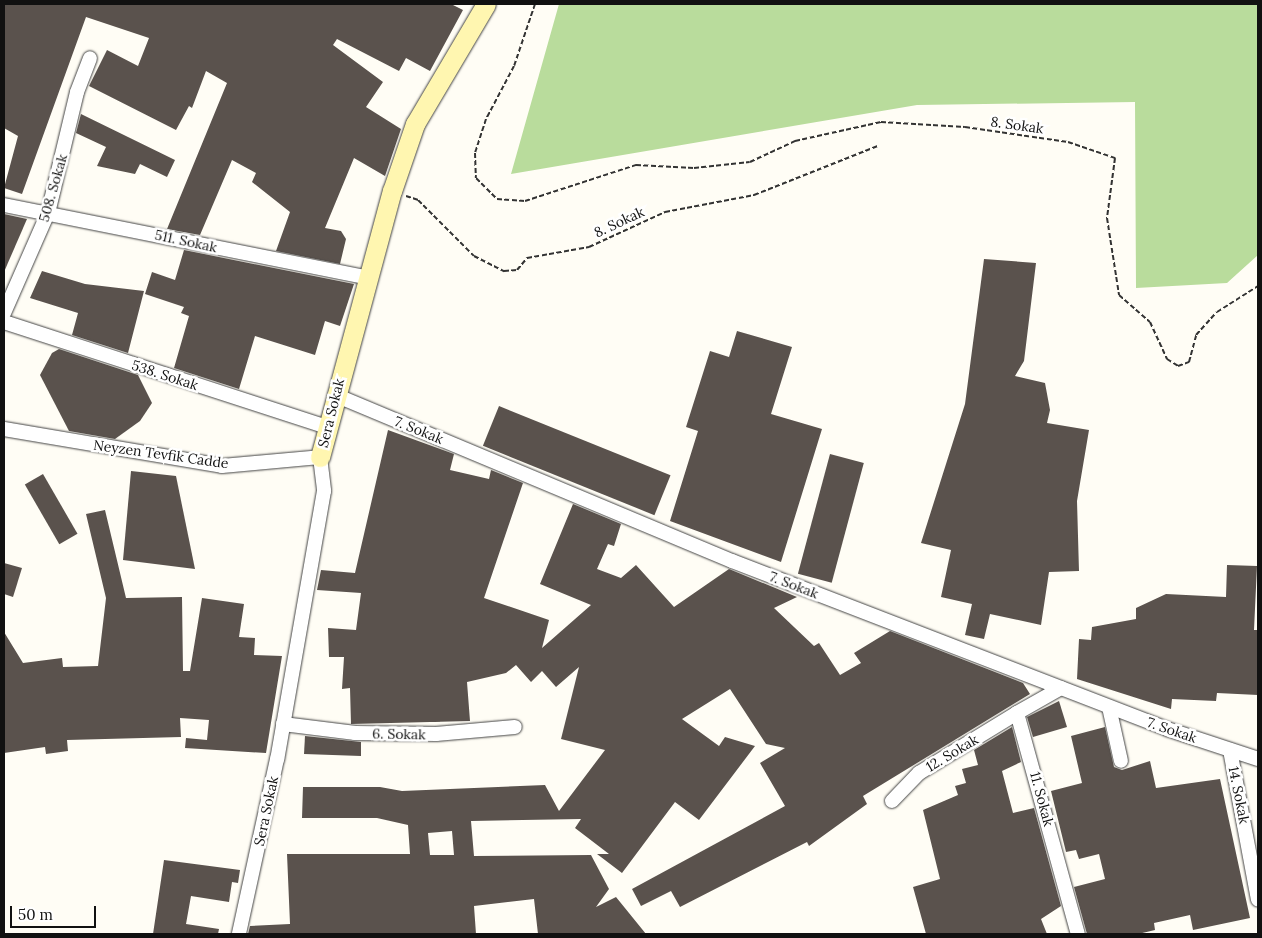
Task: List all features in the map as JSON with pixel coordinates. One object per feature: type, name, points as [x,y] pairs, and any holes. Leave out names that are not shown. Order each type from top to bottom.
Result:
[{"type":"street","name":"Sera Sokak","points":[[239,934],[283,724],[324,491],[320,457],[335,395],[392,191],[415,124],[486,4]]},
{"type":"street","name":"508. Sokak","points":[[4,313],[48,213],[77,92],[90,58]]},
{"type":"street","name":"511. Sokak","points":[[4,205],[368,278]]},
{"type":"street","name":"538. Sokak","points":[[4,322],[327,427]]},
{"type":"street","name":"7. Sokak","points":[[335,395],[732,561],[1061,688],[1258,759]]},
{"type":"street","name":"Neyzen Tevfik Cadde","points":[[4,429],[222,466],[320,457]]},
{"type":"street","points":[[1017,713],[1061,688]]},
{"type":"street","points":[[1109,706],[1121,762]]},
{"type":"street","name":"12. Sokak","points":[[892,800],[919,773],[1017,713]]},
{"type":"street","name":"11. Sokak","points":[[1017,713],[1078,934]]},
{"type":"street","name":"6. Sokak","points":[[283,724],[355,733],[436,734],[516,727]]},
{"type":"street","name":"14. Sokak","points":[[1230,750],[1258,898]]},
{"type":"path","name":"8. Sokak","points":[[535,4],[514,66],[486,119],[475,153],[476,178],[496,198],[525,201],[636,164],[694,168],[750,162],[795,141],[881,122],[915,122],[1068,142],[1115,158],[1107,218],[1120,295],[1150,322],[1167,359],[1178,366],[1189,362],[1196,335],[1206,323],[1258,286]]},
{"type":"path","name":"8. Sokak","points":[[392,191],[418,200],[474,256],[511,270],[527,258],[589,247],[665,212],[754,195],[878,146]]},
{"type":"green space","points":[[559,4],[1258,4],[1258,255],[1227,283],[1136,288],[1135,102],[917,105],[511,174]]},
{"type":"building","points":[[4,4],[451,4],[463,10],[430,71],[406,58],[399,71],[337,39],[333,45],[383,82],[366,107],[401,129],[385,176],[354,158],[325,228],[341,231],[346,239],[340,264],[276,251],[290,212],[252,182],[256,173],[232,160],[200,235],[167,229],[227,83],[206,71],[192,108],[189,106],[176,130],[89,86],[107,50],[138,66],[149,38],[86,17],[22,194],[4,188],[18,136],[4,128]]},
{"type":"building","points":[[81,114],[175,160],[167,177],[140,164],[135,174],[97,166],[106,147],[76,133]]},
{"type":"building","points":[[4,214],[27,219],[4,272]]},
{"type":"building","points":[[184,250],[354,284],[340,326],[325,321],[315,355],[255,336],[239,389],[174,368],[189,316],[181,313],[184,307],[145,294],[152,272],[175,280]]},
{"type":"building","points":[[984,259],[1036,263],[1024,361],[1015,376],[1045,383],[1050,410],[1047,423],[1089,430],[1077,501],[1079,571],[1049,572],[1041,625],[990,614],[984,639],[965,635],[972,604],[941,597],[951,550],[921,543],[965,404]]},
{"type":"building","points":[[42,271],[85,284],[144,291],[128,353],[72,335],[78,313],[30,298]]},
{"type":"building","points":[[737,331],[792,347],[771,414],[822,429],[781,562],[670,521],[698,431],[686,427],[710,351],[729,357]]},
{"type":"building","points":[[59,349],[138,375],[152,403],[140,421],[115,439],[69,431],[40,375],[52,353]]},
{"type":"building","points":[[499,406],[671,475],[654,515],[483,446]]},
{"type":"building","points":[[388,430],[454,454],[450,470],[489,479],[491,470],[523,483],[484,598],[549,620],[542,648],[591,605],[540,584],[573,504],[621,524],[614,546],[608,544],[597,569],[621,578],[636,565],[674,607],[729,569],[797,597],[774,608],[814,646],[819,643],[840,675],[861,663],[854,653],[890,631],[1023,683],[1030,694],[863,796],[867,804],[809,846],[807,842],[680,907],[671,891],[641,906],[632,889],[785,806],[760,763],[785,748],[766,744],[730,689],[682,719],[719,746],[725,737],[755,746],[699,820],[675,802],[622,873],[597,854],[609,854],[575,828],[581,819],[471,821],[474,856],[591,855],[609,889],[596,907],[616,897],[646,934],[538,934],[534,899],[474,906],[476,934],[248,934],[250,926],[290,924],[287,854],[410,854],[408,825],[377,818],[302,818],[303,787],[380,787],[402,791],[545,785],[559,811],[605,750],[561,739],[579,667],[556,687],[542,671],[531,682],[516,665],[506,673],[467,682],[470,721],[351,724],[350,688],[342,689],[344,657],[329,657],[328,628],[356,630],[361,593],[317,590],[321,570],[355,573]],"holes":[[[452,831],[454,855],[430,855],[428,833]]]},
{"type":"building","points":[[830,454],[864,463],[832,583],[798,574]]},
{"type":"building","points":[[131,471],[176,476],[195,569],[123,560]]},
{"type":"building","points":[[43,474],[78,534],[59,544],[25,484]]},
{"type":"building","points":[[105,510],[126,598],[182,597],[183,671],[190,671],[202,598],[244,604],[239,637],[255,638],[254,655],[282,656],[266,753],[185,748],[186,738],[207,740],[209,720],[180,718],[181,737],[67,740],[68,751],[46,754],[45,747],[4,753],[4,632],[23,663],[62,658],[63,667],[98,666],[106,598],[86,514]]},
{"type":"building","points":[[4,563],[22,568],[13,597],[4,594]]},
{"type":"building","points":[[1227,565],[1257,566],[1254,630],[1258,630],[1258,695],[1217,693],[1216,701],[1172,699],[1171,709],[1077,679],[1079,639],[1091,640],[1092,627],[1136,619],[1136,608],[1166,594],[1226,597]]},
{"type":"building","points":[[1059,701],[1067,727],[1033,737],[1027,717]]},
{"type":"building","points":[[1012,727],[1021,762],[1002,771],[1013,813],[1034,808],[1061,906],[1041,919],[1047,934],[926,934],[913,887],[940,879],[923,810],[958,795],[955,786],[966,783],[962,769],[978,765],[974,750]]},
{"type":"building","points":[[1105,727],[1114,767],[1122,770],[1150,761],[1156,788],[1220,779],[1250,918],[1193,930],[1190,915],[1154,923],[1155,930],[1138,934],[1087,934],[1074,887],[1105,879],[1099,854],[1079,859],[1076,850],[1066,852],[1051,791],[1082,783],[1071,736]]},
{"type":"building","points":[[305,736],[361,742],[361,756],[304,754]]},
{"type":"building","points":[[164,860],[240,870],[238,883],[232,882],[229,902],[191,896],[186,924],[219,929],[218,934],[153,934]]}]
